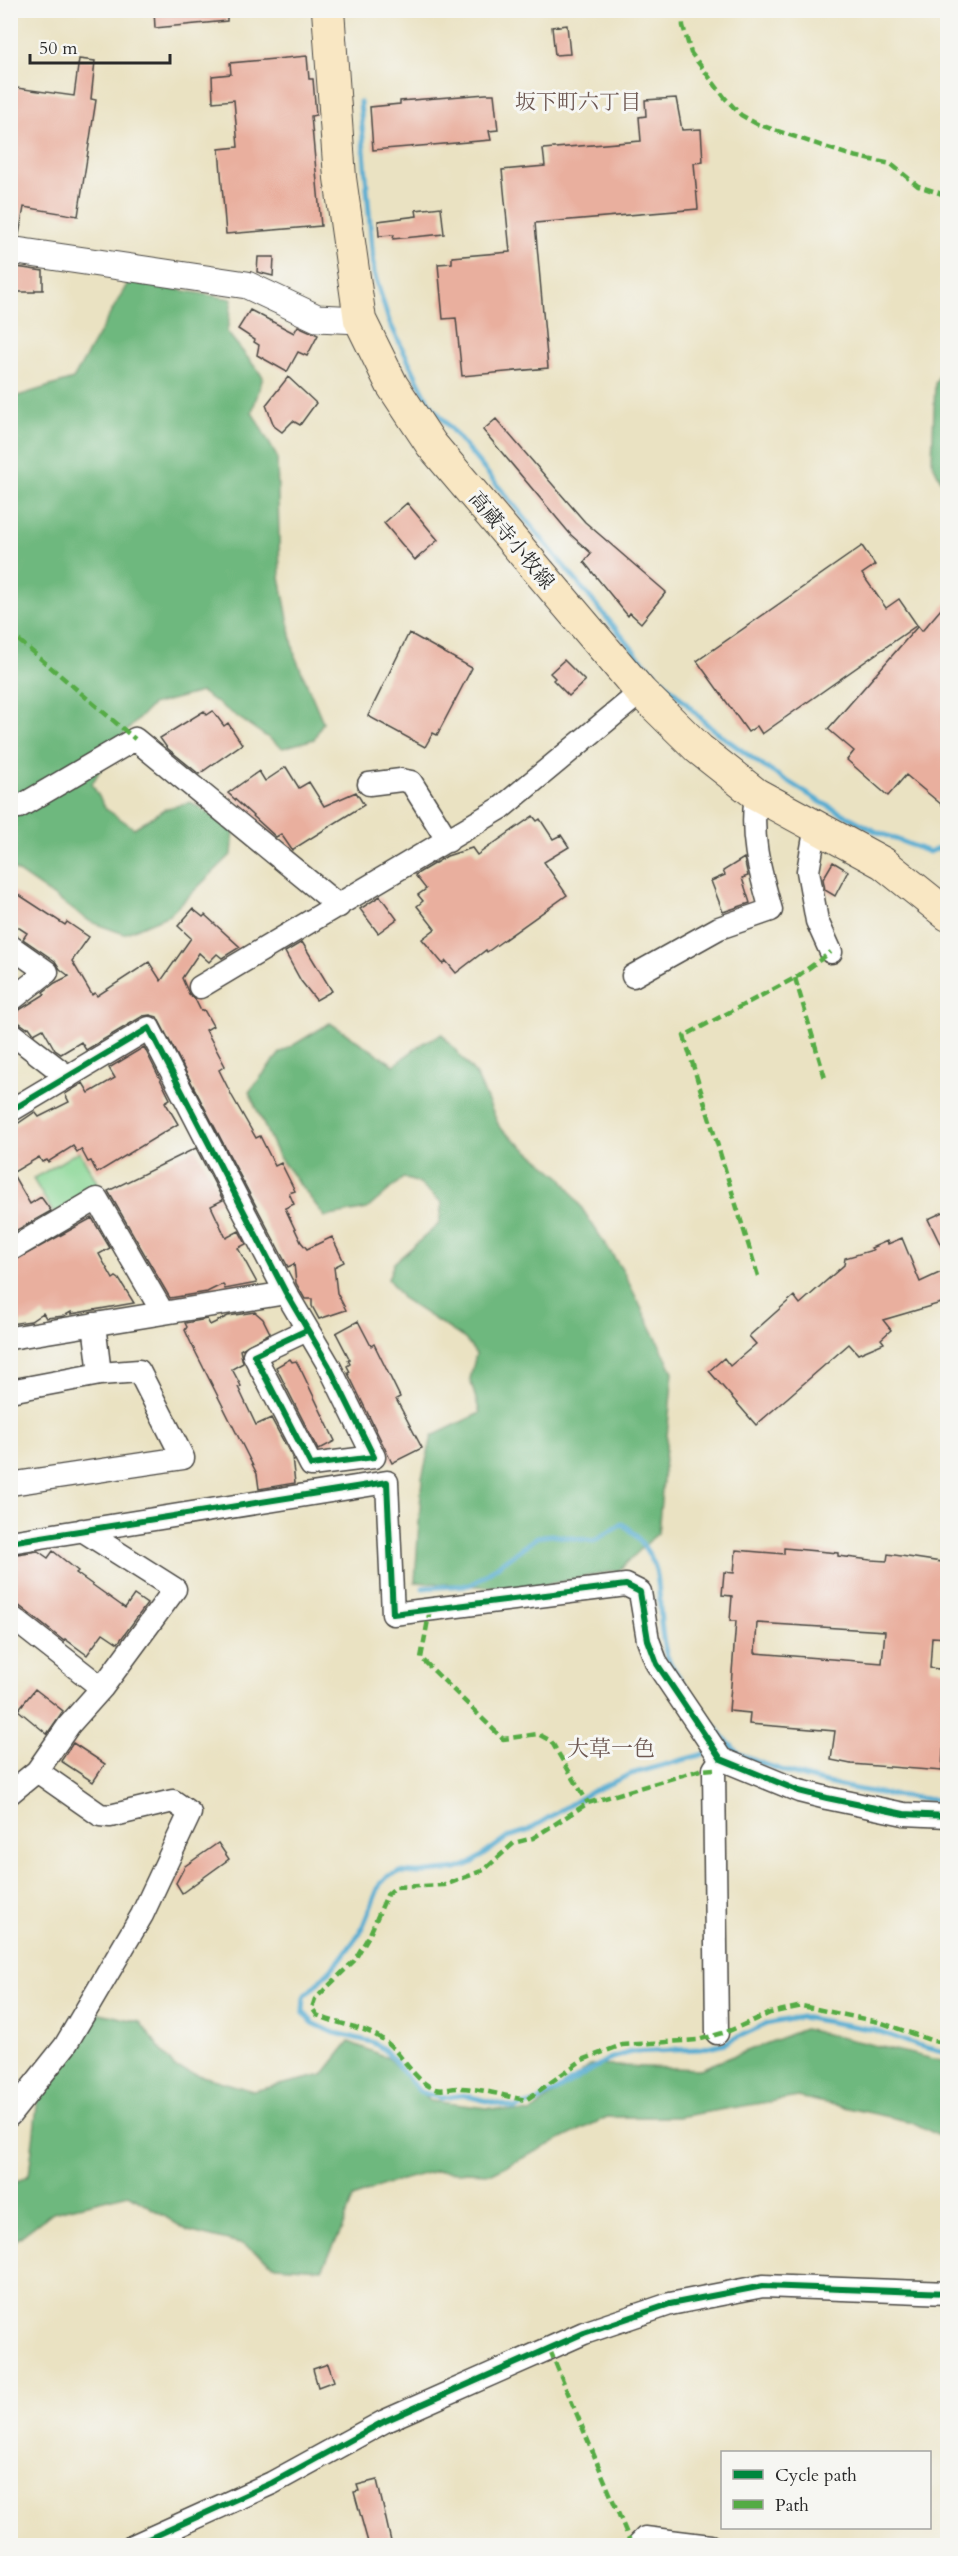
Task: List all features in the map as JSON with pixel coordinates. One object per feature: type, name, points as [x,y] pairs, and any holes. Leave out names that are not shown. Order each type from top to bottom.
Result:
[{"type":"main road","name":"高蔵寺小牧線","points":[[328,10],[340,178],[360,320],[392,386],[431,444],[641,692],[699,748],[756,794],[883,863],[948,915]]},
{"type":"street","points":[[10,250],[247,285],[317,318],[360,320]]},
{"type":"street","points":[[200,987],[501,808],[641,692]]},
{"type":"street","points":[[19,807],[135,739],[339,906]]},
{"type":"street","points":[[369,784],[401,780],[411,782],[448,841]]},
{"type":"street","points":[[633,976],[719,928],[771,910],[758,863],[753,822],[756,794]]},
{"type":"street","points":[[816,826],[808,871],[817,921],[831,952]]},
{"type":"street","points":[[10,946],[46,972],[10,1001]]},
{"type":"street","points":[[10,1110],[149,1028],[286,1293],[329,1366],[374,1457],[311,1465],[254,1355],[307,1330]]},
{"type":"street","points":[[10,1032],[68,1077]]},
{"type":"street","points":[[10,1250],[97,1199],[163,1313]]},
{"type":"street","points":[[10,1338],[286,1293]]},
{"type":"street","points":[[94,1324],[100,1374]]},
{"type":"street","points":[[10,1391],[100,1374],[139,1371],[183,1458],[10,1484]]},
{"type":"street","points":[[10,1542],[387,1482],[393,1614],[626,1584],[640,1592],[648,1640],[657,1664],[721,1759],[799,1791],[904,1814],[948,1816]]},
{"type":"street","points":[[10,1793],[37,1771],[69,1725],[102,1688],[175,1589],[82,1530]]},
{"type":"street","points":[[10,1616],[102,1688]]},
{"type":"street","points":[[717,2033],[714,1769],[721,1759]]},
{"type":"street","points":[[10,2115],[71,2036],[142,1915],[190,1813],[173,1800],[110,1816],[100,1815],[37,1771]]},
{"type":"street","points":[[133,2546],[272,2483],[385,2421],[584,2333],[670,2304],[763,2286],[948,2293]]},
{"type":"street","points":[[637,2546],[645,2538],[710,2546]]},
{"type":"green space","points":[[129,281],[232,299],[227,332],[263,377],[252,412],[277,457],[280,577],[295,656],[323,722],[314,739],[283,748],[201,692],[152,705],[116,742],[92,784],[106,809],[134,828],[165,809],[191,802],[234,829],[232,854],[169,915],[124,934],[91,922],[11,867],[11,398],[73,379]]},
{"type":"green space","points":[[947,359],[947,493],[932,462],[935,384]]},
{"type":"green space","points":[[330,1023],[394,1065],[423,1043],[442,1034],[476,1075],[500,1128],[562,1178],[623,1271],[673,1372],[658,1533],[619,1570],[524,1589],[415,1582],[422,1478],[432,1436],[480,1413],[470,1379],[476,1354],[465,1339],[403,1299],[388,1279],[394,1263],[439,1224],[442,1203],[419,1183],[403,1178],[367,1209],[325,1217],[278,1156],[249,1092],[280,1053]]},
{"type":"green space","points":[[79,1151],[100,1187],[54,1214],[33,1179]]},
{"type":"green space","points":[[99,2013],[140,2022],[175,2068],[253,2091],[323,2075],[349,2042],[388,2058],[430,2101],[530,2113],[591,2065],[700,2069],[804,2029],[947,2062],[947,2140],[912,2122],[798,2097],[678,2117],[607,2117],[492,2173],[435,2171],[386,2184],[353,2198],[342,2229],[322,2269],[276,2266],[244,2245],[188,2231],[129,2194],[53,2212],[11,2244],[10,2186],[29,2175],[38,2097],[62,2060],[84,2038]]},
{"type":"building","points":[[154,10],[227,10],[227,21],[155,28]]},
{"type":"building","points":[[567,25],[570,54],[555,55],[552,27]]},
{"type":"building","points":[[307,56],[309,79],[313,79],[316,115],[311,116],[321,226],[226,234],[219,149],[238,147],[234,100],[213,102],[212,76],[231,74],[230,63]]},
{"type":"building","points":[[79,59],[95,61],[91,99],[96,100],[78,216],[24,207],[19,235],[10,235],[10,87],[74,96]]},
{"type":"building","points":[[494,94],[498,130],[489,131],[491,140],[373,150],[370,107],[400,104],[400,101]]},
{"type":"building","points":[[676,98],[682,130],[701,129],[703,162],[694,163],[698,209],[535,223],[548,368],[462,376],[456,318],[443,319],[438,264],[452,263],[452,257],[510,252],[502,170],[545,166],[543,149],[641,141],[639,117],[646,116],[645,100]]},
{"type":"building","points":[[441,207],[444,234],[393,239],[394,235],[379,236],[378,221],[417,216],[416,210]]},
{"type":"building","points":[[258,257],[274,257],[273,276],[257,272]]},
{"type":"building","points":[[10,266],[43,271],[43,290],[10,292]]},
{"type":"building","points":[[250,310],[294,333],[298,326],[318,335],[307,356],[298,352],[287,372],[257,355],[259,345],[238,329]]},
{"type":"building","points":[[288,377],[316,403],[300,425],[293,421],[282,432],[274,426],[266,405]]},
{"type":"building","points":[[496,419],[585,522],[666,592],[641,623],[630,613],[628,616],[584,562],[591,553],[571,535],[483,430]]},
{"type":"building","points":[[407,503],[438,540],[415,560],[384,523]]},
{"type":"building","points":[[862,546],[875,565],[862,574],[886,608],[899,599],[917,625],[762,734],[757,726],[748,732],[697,661]]},
{"type":"building","points":[[948,601],[948,810],[906,775],[888,796],[847,760],[854,751],[828,729],[918,626],[922,631]]},
{"type":"building","points":[[409,633],[472,668],[437,735],[433,733],[425,747],[368,716]]},
{"type":"building","points":[[564,660],[585,681],[569,696],[553,680],[555,678],[550,673]]},
{"type":"building","points":[[204,711],[207,715],[213,711],[224,726],[228,723],[242,744],[199,774],[167,748],[160,738]]},
{"type":"building","points":[[286,767],[299,788],[309,782],[324,806],[356,792],[364,805],[292,850],[281,834],[276,837],[228,793],[259,771],[265,781]]},
{"type":"building","points":[[533,816],[537,821],[540,819],[553,839],[561,835],[569,847],[544,862],[567,895],[456,973],[446,961],[443,964],[422,939],[435,929],[417,906],[423,901],[418,895],[426,889],[415,875],[447,856],[472,848],[477,855]]},
{"type":"building","points":[[744,858],[748,876],[742,878],[750,903],[723,912],[711,881],[725,875],[723,871]]},
{"type":"building","points":[[833,862],[848,871],[835,896],[825,890],[823,879]]},
{"type":"building","points":[[10,889],[65,925],[67,922],[89,937],[72,961],[92,995],[95,993],[97,996],[149,962],[161,981],[191,938],[178,926],[193,909],[203,917],[205,915],[240,947],[222,958],[217,954],[209,962],[199,953],[182,978],[189,994],[195,999],[201,1011],[204,1010],[213,1026],[206,1030],[225,1066],[219,1070],[232,1096],[256,1138],[260,1136],[275,1166],[281,1163],[295,1191],[289,1193],[294,1204],[285,1208],[301,1242],[307,1249],[332,1237],[344,1262],[334,1267],[337,1293],[346,1310],[319,1319],[312,1306],[312,1299],[305,1299],[296,1283],[294,1264],[288,1267],[157,1017],[143,1016],[86,1050],[81,1042],[61,1054],[55,1050],[43,1029],[34,1034],[29,1027],[17,1021],[13,1014],[45,994],[43,992],[55,983],[69,976],[60,969],[55,961],[23,939],[27,933],[10,922]]},
{"type":"building","points":[[380,896],[397,919],[378,933],[360,909]]},
{"type":"building","points":[[302,942],[332,991],[316,1000],[301,981],[285,952]]},
{"type":"building","points":[[144,1047],[170,1099],[165,1102],[178,1124],[97,1173],[81,1149],[77,1152],[73,1146],[48,1162],[47,1160],[42,1162],[39,1157],[12,1173],[30,1204],[41,1197],[51,1211],[10,1234],[10,1129],[35,1112],[39,1117],[69,1102],[65,1094],[83,1083],[89,1093],[115,1078],[109,1068]]},
{"type":"building","points":[[196,1148],[223,1200],[211,1206],[226,1238],[239,1231],[246,1244],[238,1248],[257,1283],[225,1289],[223,1284],[207,1292],[170,1298],[108,1191]]},
{"type":"building","points":[[948,1210],[948,1260],[928,1219]]},
{"type":"building","points":[[92,1218],[110,1248],[99,1254],[113,1279],[116,1277],[119,1279],[134,1303],[46,1318],[43,1313],[31,1321],[10,1324],[10,1263]]},
{"type":"building","points":[[902,1238],[920,1282],[948,1269],[948,1301],[883,1320],[891,1330],[881,1339],[884,1343],[858,1354],[849,1344],[756,1425],[709,1371],[724,1358],[730,1366],[756,1344],[749,1336],[794,1296],[800,1304],[844,1265],[845,1258],[873,1250],[871,1248],[887,1241],[888,1244]]},
{"type":"building","points":[[255,1312],[263,1319],[270,1333],[240,1350],[243,1363],[232,1369],[256,1425],[271,1418],[292,1457],[295,1483],[259,1489],[257,1474],[185,1330],[187,1327],[185,1323],[207,1319],[210,1325],[228,1316]]},
{"type":"building","points":[[358,1321],[371,1346],[374,1344],[400,1397],[396,1399],[422,1448],[392,1463],[348,1373],[350,1372],[347,1366],[350,1360],[336,1333]]},
{"type":"building","points":[[290,1359],[292,1362],[296,1361],[335,1441],[318,1450],[276,1367]]},
{"type":"building","points":[[784,1548],[838,1553],[838,1556],[871,1560],[887,1561],[888,1554],[948,1563],[948,1638],[932,1637],[930,1668],[948,1670],[948,1751],[943,1750],[942,1771],[851,1764],[831,1760],[835,1731],[749,1724],[750,1713],[729,1711],[736,1621],[730,1621],[732,1596],[722,1595],[724,1572],[734,1573],[736,1550],[784,1554]],"holes":[[[757,1623],[885,1631],[882,1663],[755,1653]]]},
{"type":"building","points":[[38,1551],[48,1558],[53,1551],[78,1571],[76,1573],[125,1608],[134,1595],[147,1604],[118,1643],[103,1633],[87,1655],[65,1639],[64,1641],[18,1605],[10,1603],[10,1555]]},
{"type":"building","points":[[35,1689],[63,1711],[47,1734],[18,1710]]},
{"type":"building","points":[[73,1743],[105,1764],[93,1782],[61,1761]]},
{"type":"building","points":[[218,1843],[229,1859],[182,1893],[176,1883],[185,1866]]},
{"type":"building","points":[[328,2364],[334,2381],[318,2387],[313,2369]]},
{"type":"building","points":[[377,2480],[392,2546],[369,2546],[354,2492],[359,2491],[357,2485]]},
{"type":"waterway","points":[[360,102],[374,273],[389,321],[428,401],[639,657],[711,728],[763,766],[819,801],[875,831],[929,852],[948,845]]},
{"type":"waterway","points":[[423,1588],[469,1585],[537,1537],[551,1535],[594,1541],[621,1524],[637,1537],[656,1570],[662,1635],[671,1664],[713,1723],[740,1754],[757,1762],[827,1783],[886,1794],[948,1801]]},
{"type":"waterway","points":[[720,1749],[732,1746]]},
{"type":"waterway","points":[[708,1753],[631,1774],[589,1793],[527,1831],[508,1837],[472,1863],[457,1869],[418,1873],[400,1872],[388,1876],[380,1884],[360,1933],[338,1962],[304,1997],[303,2012],[313,2023],[332,2032],[372,2042],[385,2050],[420,2092],[442,2098],[463,2095],[515,2108],[537,2102],[609,2059],[631,2052],[700,2049],[725,2043],[766,2024],[801,2017],[875,2030],[916,2045],[948,2053]]},
{"type":"marked path","points":[[682,10],[683,26],[691,53],[741,115],[757,124],[849,155],[891,164],[918,186],[948,196]]},
{"type":"marked path","points":[[10,630],[15,637],[135,739]]},
{"type":"marked path","points":[[758,1276],[684,1036],[795,978],[831,952]]},
{"type":"marked path","points":[[795,978],[825,1078]]},
{"type":"marked path","points":[[430,1609],[421,1658],[503,1739],[538,1734],[551,1741],[588,1803]]},
{"type":"marked path","points":[[714,1769],[700,1770],[588,1803],[533,1838],[514,1843],[484,1870],[445,1885],[396,1887],[387,1895],[370,1934],[354,1961],[315,1999],[312,2008],[317,2015],[367,2031],[382,2039],[396,2051],[420,2080],[435,2089],[475,2089],[526,2100],[582,2060],[622,2045],[698,2040],[729,2031],[770,2013],[802,2006],[879,2022],[933,2041],[948,2043]]},
{"type":"marked path","points":[[550,2350],[632,2546]]},
{"type":"cycle path","points":[[10,1111],[149,1028],[286,1293],[329,1366],[374,1457],[311,1465],[254,1355],[307,1330]]},
{"type":"cycle path","points":[[10,1542],[387,1482],[393,1614],[626,1585],[640,1592],[648,1640],[657,1664],[721,1759],[799,1791],[904,1814],[948,1816]]},
{"type":"cycle path","points":[[133,2546],[272,2483],[385,2421],[584,2333],[670,2304],[763,2286],[948,2293]]},
{"type":"district","name":"坂下町六丁目","points":[[578,102]]},
{"type":"district","name":"大草一色","points":[[611,1748]]}]
